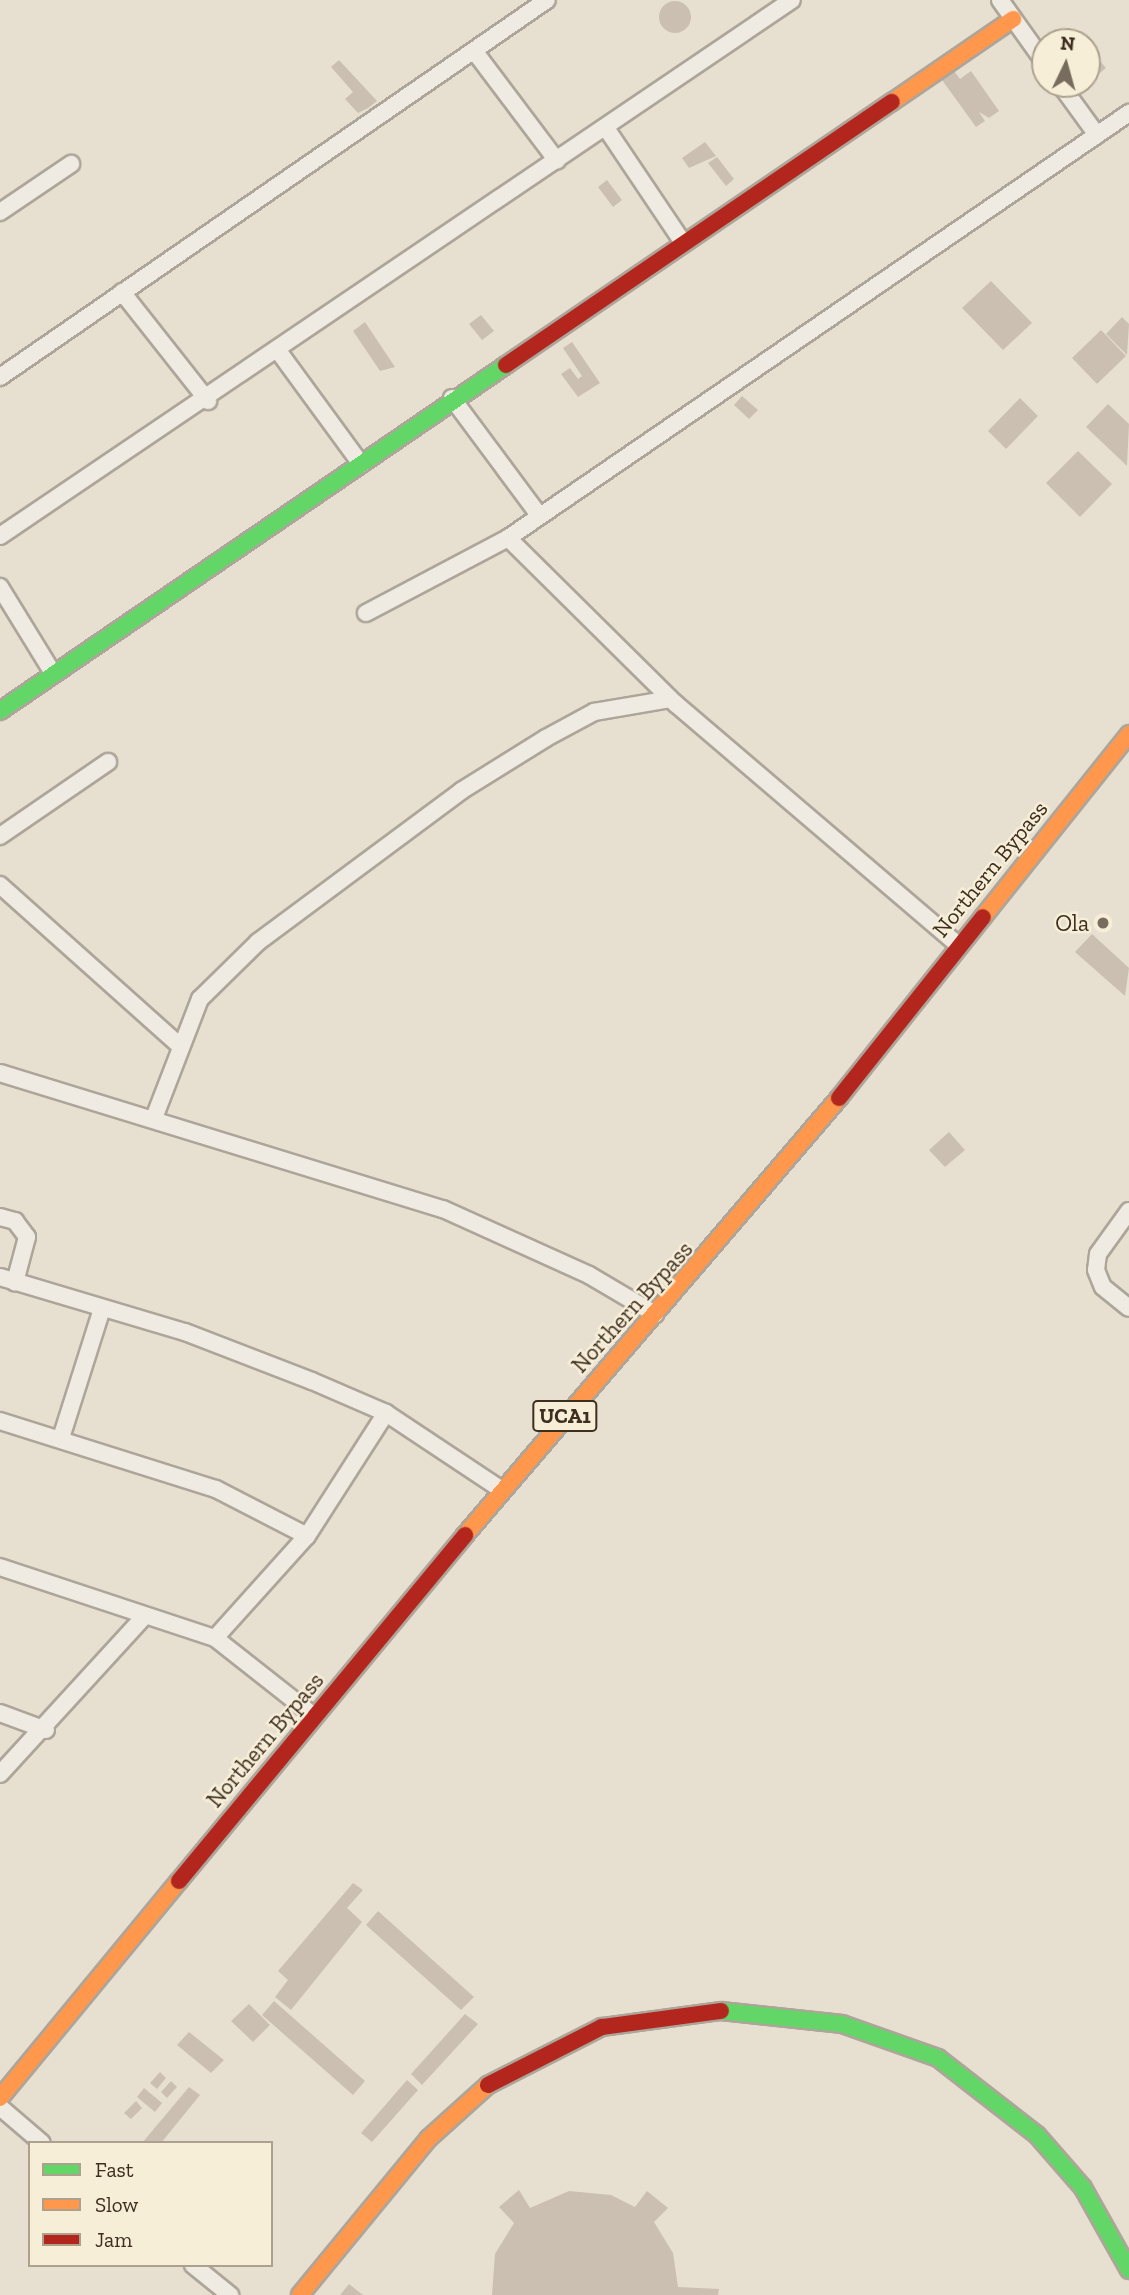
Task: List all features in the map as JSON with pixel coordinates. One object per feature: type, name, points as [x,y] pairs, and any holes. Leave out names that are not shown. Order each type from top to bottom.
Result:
[{"type":"street","points":[[0,377],[547,0]]},
{"type":"street","points":[[0,537],[208,401],[792,0]]},
{"type":"street","points":[[1000,0],[1031,44]]},
{"type":"street","points":[[0,711],[361,464],[452,398],[1013,19]]},
{"type":"street","points":[[475,52],[557,161]]},
{"type":"street","points":[[1070,98],[1097,135]]},
{"type":"street","points":[[366,613],[508,537],[1129,113]]},
{"type":"street","points":[[606,128],[682,241]]},
{"type":"street","points":[[0,212],[71,164]]},
{"type":"street","points":[[122,292],[208,401]]},
{"type":"street","points":[[279,352],[361,464]]},
{"type":"street","points":[[452,398],[538,514]]},
{"type":"street","points":[[508,537],[670,699],[958,945]]},
{"type":"street","points":[[0,587],[53,673]]},
{"type":"street","points":[[154,1118],[178,1044],[200,999],[258,942],[461,791],[594,712],[670,699]]},
{"type":"street","name":"Northern Bypass","points":[[0,2098],[502,1490],[788,1162],[958,945],[1129,734]]},
{"type":"street","points":[[0,836],[108,762]]},
{"type":"street","points":[[0,885],[178,1044]]},
{"type":"street","points":[[0,1073],[154,1118],[443,1209],[589,1275],[655,1314]]},
{"type":"street","points":[[1129,1211],[1098,1254],[1096,1270],[1103,1287],[1129,1308]]},
{"type":"street","points":[[0,1217],[15,1222],[27,1237],[7,1280],[237,1351],[386,1413],[502,1490]]},
{"type":"street","points":[[61,1438],[102,1309]]},
{"type":"street","points":[[215,1638],[307,1536],[386,1413]]},
{"type":"street","points":[[0,1421],[61,1438],[216,1489],[307,1536]]},
{"type":"street","points":[[0,1567],[144,1617],[215,1638],[314,1716]]},
{"type":"street","points":[[0,1774],[46,1730],[144,1617]]},
{"type":"street","points":[[0,1713],[46,1730]]},
{"type":"street","points":[[300,2295],[428,2140],[491,2083],[602,2027],[715,2010],[842,2024],[938,2058],[1037,2135],[1083,2188],[1129,2270]]},
{"type":"street","points":[[0,2107],[41,2141]]},
{"type":"street","points":[[195,2267],[230,2295]]},
{"type":"building","points":[[675,1],[686,6],[691,17],[686,28],[675,33],[664,28],[659,17],[664,6]]},
{"type":"building","points":[[339,60],[377,101],[358,113],[345,99],[353,92],[331,67]]},
{"type":"building","points":[[954,71],[960,79],[971,71],[999,111],[989,118],[979,112],[985,121],[976,127],[942,80]]},
{"type":"building","points":[[705,142],[716,156],[689,168],[682,158]]},
{"type":"building","points":[[717,157],[734,179],[726,186],[708,163]]},
{"type":"building","points":[[607,180],[622,200],[613,207],[598,187]]},
{"type":"building","points":[[991,281],[1032,323],[1003,350],[962,308]]},
{"type":"building","points":[[481,315],[494,331],[482,340],[469,324]]},
{"type":"building","points":[[1122,317],[1129,324],[1127,355],[1106,334]]},
{"type":"building","points":[[365,322],[395,367],[380,371],[353,331]]},
{"type":"building","points":[[1101,330],[1126,356],[1097,384],[1072,358]]},
{"type":"building","points":[[572,342],[600,383],[578,397],[561,374],[570,368],[578,379],[582,376],[563,348]]},
{"type":"building","points":[[742,396],[758,410],[749,419],[734,405]]},
{"type":"building","points":[[1020,398],[1038,416],[1006,449],[988,431]]},
{"type":"building","points":[[1108,404],[1129,424],[1127,466],[1086,427]]},
{"type":"building","points":[[1078,451],[1112,484],[1080,517],[1046,483]]},
{"type":"building","points":[[1092,934],[1129,968],[1125,996],[1075,952]]},
{"type":"building","points":[[949,1132],[965,1150],[945,1167],[929,1150]]},
{"type":"building","points":[[353,1883],[363,1890],[347,1908],[362,1922],[291,2010],[275,1997],[288,1980],[278,1971]]},
{"type":"building","points":[[378,1911],[474,1997],[461,2010],[366,1925]]},
{"type":"building","points":[[274,2001],[365,2081],[353,2095],[262,2015]]},
{"type":"building","points":[[249,2004],[270,2025],[253,2042],[231,2021]]},
{"type":"building","points":[[465,2014],[478,2024],[422,2085],[411,2074]]},
{"type":"building","points":[[189,2032],[224,2060],[211,2073],[177,2045]]},
{"type":"building","points":[[160,2072],[166,2078],[157,2089],[150,2083]]},
{"type":"building","points":[[407,2080],[418,2090],[372,2142],[361,2133]]},
{"type":"building","points":[[171,2081],[177,2087],[167,2098],[161,2092]]},
{"type":"building","points":[[189,2087],[200,2095],[163,2141],[144,2141]]},
{"type":"building","points":[[144,2088],[162,2103],[155,2112],[137,2097]]},
{"type":"building","points":[[136,2101],[142,2108],[131,2119],[124,2113]]},
{"type":"building","points":[[519,2190],[530,2208],[569,2191],[611,2195],[635,2207],[647,2191],[668,2208],[654,2222],[673,2253],[678,2287],[719,2289],[718,2295],[492,2295],[495,2254],[514,2223],[499,2207]]},
{"type":"building","points":[[349,2284],[363,2295],[340,2295]]},
{"type":"traffic: fast","points":[[0,711],[506,365]]},
{"type":"traffic: fast","points":[[721,2011],[842,2024],[938,2058],[1037,2135],[1083,2188],[1129,2270]]},
{"type":"traffic: slow","points":[[892,102],[1013,19]]},
{"type":"traffic: slow","points":[[983,917],[1129,734]]},
{"type":"traffic: slow","points":[[465,1535],[839,1098]]},
{"type":"traffic: slow","points":[[0,2098],[179,1881]]},
{"type":"traffic: slow","points":[[300,2295],[428,2139],[488,2085]]},
{"type":"traffic: jam","points":[[506,365],[892,102]]},
{"type":"traffic: jam","points":[[839,1098],[983,917]]},
{"type":"traffic: jam","points":[[179,1881],[465,1535]]},
{"type":"traffic: jam","points":[[488,2085],[602,2027],[721,2011]]},
{"type":"place","name":"Ola","points":[[1103,923]]}]
